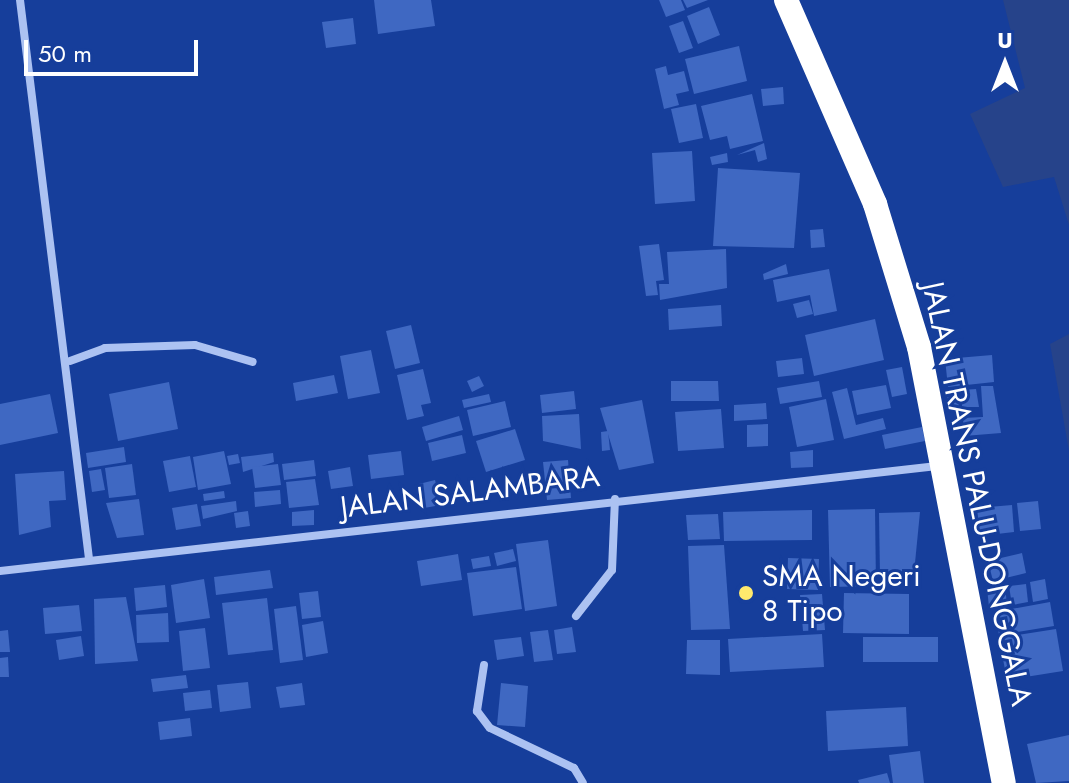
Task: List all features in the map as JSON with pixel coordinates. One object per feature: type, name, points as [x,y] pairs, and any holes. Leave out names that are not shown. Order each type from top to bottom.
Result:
[{"type":"highway","name":"JALAN TRANS PALU-DONGGALA","points":[[786,0],[875,204],[919,347],[945,465],[1004,783]]},
{"type":"street","points":[[20,0],[70,361],[89,559]]},
{"type":"street","points":[[70,361],[105,348],[195,345],[253,362]]},
{"type":"street","name":"JALAN SALAMBARA","points":[[0,571],[615,499],[945,465]]},
{"type":"street","points":[[576,616],[612,570],[615,499]]},
{"type":"street","points":[[484,665],[477,711],[490,728],[574,768],[583,783]]},
{"type":"water","points":[[1003,0],[1069,0],[1069,225],[1054,177],[1003,187],[970,114],[1025,88]]},
{"type":"water","points":[[1069,334],[1069,451],[1050,344]]},
{"type":"building","points":[[374,0],[431,0],[435,26],[378,34]]},
{"type":"building","points":[[659,0],[681,0],[685,10],[666,17]]},
{"type":"building","points":[[683,0],[708,0],[687,8]]},
{"type":"building","points":[[709,7],[720,35],[698,44],[687,16]]},
{"type":"building","points":[[353,18],[356,44],[326,48],[322,22]]},
{"type":"building","points":[[683,21],[693,48],[679,53],[669,26]]},
{"type":"building","points":[[739,46],[747,81],[694,94],[685,59]]},
{"type":"building","points":[[666,66],[668,75],[684,71],[689,91],[676,94],[679,105],[664,109],[655,69]]},
{"type":"building","points":[[783,87],[784,104],[763,106],[761,89]]},
{"type":"building","points":[[752,94],[763,141],[730,149],[727,136],[710,140],[701,106]]},
{"type":"building","points":[[696,104],[703,138],[679,143],[671,109]]},
{"type":"building","points":[[764,143],[767,159],[758,162],[755,150],[737,155]]},
{"type":"building","points":[[692,151],[695,201],[655,204],[652,153]]},
{"type":"building","points":[[727,153],[728,162],[712,165],[710,157]]},
{"type":"building","points":[[718,168],[800,173],[794,248],[713,246]]},
{"type":"building","points":[[823,229],[825,247],[811,248],[810,230]]},
{"type":"building","points":[[659,244],[664,280],[656,281],[658,295],[646,296],[639,246]]},
{"type":"building","points":[[726,249],[727,288],[660,300],[659,284],[669,284],[667,252]]},
{"type":"building","points":[[786,264],[788,274],[764,280],[763,274]]},
{"type":"building","points":[[829,269],[837,311],[814,316],[810,295],[777,302],[773,280]]},
{"type":"building","points":[[809,300],[813,314],[797,318],[793,304]]},
{"type":"building","points":[[721,305],[722,326],[669,330],[668,309]]},
{"type":"building","points":[[875,319],[884,360],[814,376],[805,335]]},
{"type":"building","points":[[411,325],[420,363],[395,369],[386,331]]},
{"type":"building","points":[[371,350],[380,393],[348,399],[340,356]]},
{"type":"building","points":[[992,355],[994,382],[948,387],[945,359]]},
{"type":"building","points":[[802,358],[804,374],[778,377],[776,361]]},
{"type":"building","points":[[902,367],[907,394],[892,397],[886,370]]},
{"type":"building","points":[[423,369],[431,403],[421,405],[424,416],[407,420],[397,375]]},
{"type":"building","points":[[334,375],[338,393],[296,401],[293,383]]},
{"type":"building","points":[[479,376],[484,386],[472,392],[467,381]]},
{"type":"building","points":[[671,381],[718,381],[719,401],[671,401]]},
{"type":"building","points":[[819,381],[822,397],[780,404],[777,388]]},
{"type":"building","points":[[169,382],[178,429],[118,441],[109,394]]},
{"type":"building","points":[[886,385],[891,408],[857,415],[852,391]]},
{"type":"building","points":[[981,386],[993,386],[1001,433],[964,436],[963,418],[983,417]]},
{"type":"building","points":[[847,388],[856,425],[883,418],[886,429],[844,439],[832,392]]},
{"type":"building","points":[[976,389],[979,407],[962,407],[962,390]]},
{"type":"building","points":[[946,390],[958,391],[959,412],[950,410]]},
{"type":"building","points":[[574,391],[576,409],[542,413],[540,395]]},
{"type":"building","points":[[50,394],[58,433],[0,445],[0,404]]},
{"type":"building","points":[[489,394],[491,402],[464,408],[462,400]]},
{"type":"building","points":[[826,399],[834,440],[797,447],[789,407]]},
{"type":"building","points":[[642,400],[654,463],[619,470],[600,408]]},
{"type":"building","points":[[505,401],[511,427],[473,436],[467,410]]},
{"type":"building","points":[[766,403],[767,419],[734,421],[734,405]]},
{"type":"building","points":[[721,409],[724,448],[678,451],[675,412]]},
{"type":"building","points":[[579,414],[581,449],[543,441],[542,416]]},
{"type":"building","points":[[459,416],[463,430],[426,441],[422,427]]},
{"type":"building","points":[[768,424],[768,446],[747,447],[747,425]]},
{"type":"building","points":[[922,427],[925,441],[885,449],[882,435]]},
{"type":"building","points":[[515,429],[525,460],[486,472],[476,441]]},
{"type":"building","points":[[608,431],[610,450],[602,451],[601,432]]},
{"type":"building","points":[[462,435],[466,453],[432,461],[428,443]]},
{"type":"building","points":[[124,447],[126,462],[88,468],[86,453]]},
{"type":"building","points":[[813,450],[813,467],[791,468],[790,452]]},
{"type":"building","points":[[224,451],[231,484],[198,490],[193,457]]},
{"type":"building","points":[[401,451],[404,475],[371,479],[368,455]]},
{"type":"building","points":[[273,453],[274,462],[243,472],[241,457]]},
{"type":"building","points":[[238,454],[240,463],[229,465],[227,456]]},
{"type":"building","points":[[190,456],[196,487],[169,492],[163,461]]},
{"type":"building","points":[[314,460],[316,476],[284,480],[282,464]]},
{"type":"building","points":[[568,460],[571,498],[547,500],[543,462]]},
{"type":"building","points":[[132,464],[136,495],[109,498],[105,468]]},
{"type":"building","points":[[278,464],[281,485],[255,488],[252,467]]},
{"type":"building","points":[[350,467],[353,486],[331,489],[328,471]]},
{"type":"building","points":[[101,469],[105,490],[92,492],[89,471]]},
{"type":"building","points":[[64,471],[66,500],[49,501],[51,527],[19,535],[15,474]]},
{"type":"building","points":[[315,479],[319,505],[289,508],[286,482]]},
{"type":"building","points":[[435,480],[441,505],[424,508],[419,484]]},
{"type":"building","points":[[280,490],[281,504],[255,507],[254,492]]},
{"type":"building","points":[[224,491],[225,498],[204,501],[203,494]]},
{"type":"building","points":[[139,499],[144,535],[117,538],[106,503]]},
{"type":"building","points":[[236,501],[237,511],[203,519],[201,506]]},
{"type":"building","points":[[1038,501],[1041,529],[1020,531],[1017,503]]},
{"type":"building","points":[[197,504],[201,526],[176,530],[172,508]]},
{"type":"building","points":[[1012,505],[1014,532],[980,536],[977,508]]},
{"type":"building","points":[[875,509],[876,586],[830,587],[828,510]]},
{"type":"building","points":[[314,510],[314,525],[292,526],[292,512]]},
{"type":"building","points":[[812,510],[812,540],[724,541],[723,512]]},
{"type":"building","points":[[248,511],[250,526],[236,528],[234,513]]},
{"type":"building","points":[[920,512],[914,573],[880,577],[879,513]]},
{"type":"building","points":[[718,514],[720,539],[688,540],[686,515]]},
{"type":"building","points":[[548,540],[557,606],[525,611],[516,544]]},
{"type":"building","points":[[724,545],[730,629],[691,630],[688,546]]},
{"type":"building","points":[[513,549],[516,561],[497,566],[494,553]]},
{"type":"building","points":[[1022,553],[1026,573],[993,581],[988,561]]},
{"type":"building","points":[[458,554],[462,580],[421,586],[417,561]]},
{"type":"building","points":[[489,556],[491,566],[473,569],[471,559]]},
{"type":"building","points":[[788,558],[819,559],[818,590],[787,589]]},
{"type":"building","points":[[516,567],[522,609],[473,616],[467,573]]},
{"type":"building","points":[[270,570],[273,588],[216,595],[214,577]]},
{"type":"building","points":[[204,579],[210,618],[176,623],[171,585]]},
{"type":"building","points":[[1045,579],[1048,599],[1033,602],[1030,582]]},
{"type":"building","points":[[1026,584],[1028,602],[1012,605],[1009,586]]},
{"type":"building","points":[[165,585],[167,607],[136,611],[134,588]]},
{"type":"building","points":[[1005,586],[1007,605],[989,607],[987,588]]},
{"type":"building","points":[[318,591],[321,617],[302,619],[299,593]]},
{"type":"building","points":[[844,593],[909,594],[909,634],[843,633]]},
{"type":"building","points":[[822,594],[825,630],[803,631],[800,595]]},
{"type":"building","points":[[126,597],[138,661],[95,664],[94,599]]},
{"type":"building","points":[[267,598],[273,650],[228,655],[222,603]]},
{"type":"building","points":[[1050,602],[1054,626],[999,635],[995,612]]},
{"type":"building","points":[[79,605],[82,631],[45,634],[43,608]]},
{"type":"building","points":[[296,606],[303,660],[280,663],[274,609]]},
{"type":"building","points":[[168,613],[169,642],[137,643],[136,615]]},
{"type":"building","points":[[323,621],[328,653],[306,657],[302,625]]},
{"type":"building","points":[[572,627],[576,652],[557,654],[554,630]]},
{"type":"building","points":[[205,628],[210,668],[183,671],[179,631]]},
{"type":"building","points":[[1056,629],[1063,671],[1007,680],[999,638]]},
{"type":"building","points":[[8,630],[10,652],[0,652],[0,631]]},
{"type":"building","points":[[548,630],[553,660],[534,662],[530,632]]},
{"type":"building","points":[[822,634],[824,667],[730,672],[728,639]]},
{"type":"building","points":[[81,636],[84,656],[59,660],[56,640]]},
{"type":"building","points":[[521,637],[524,656],[497,660],[494,640]]},
{"type":"building","points":[[863,637],[938,637],[938,662],[863,662]]},
{"type":"building","points":[[687,640],[720,640],[720,675],[686,674]]},
{"type":"building","points":[[8,657],[9,677],[0,677],[0,658]]},
{"type":"building","points":[[186,675],[188,688],[153,692],[151,679]]},
{"type":"building","points":[[248,682],[251,708],[220,712],[217,685]]},
{"type":"building","points":[[302,683],[305,705],[280,708],[276,687]]},
{"type":"building","points":[[501,683],[528,686],[525,727],[497,725]]},
{"type":"building","points":[[210,690],[212,708],[185,711],[183,693]]},
{"type":"building","points":[[906,707],[908,746],[828,751],[826,711]]},
{"type":"building","points":[[190,718],[192,736],[160,740],[158,722]]},
{"type":"building","points":[[1069,735],[1069,781],[1036,783],[1027,744]]},
{"type":"building","points":[[920,751],[924,783],[893,783],[889,755]]},
{"type":"building","points":[[887,773],[890,783],[859,783],[858,780]]},
{"type":"place","name":"SMA Negeri 8 Tipo","points":[[746,593]]}]
